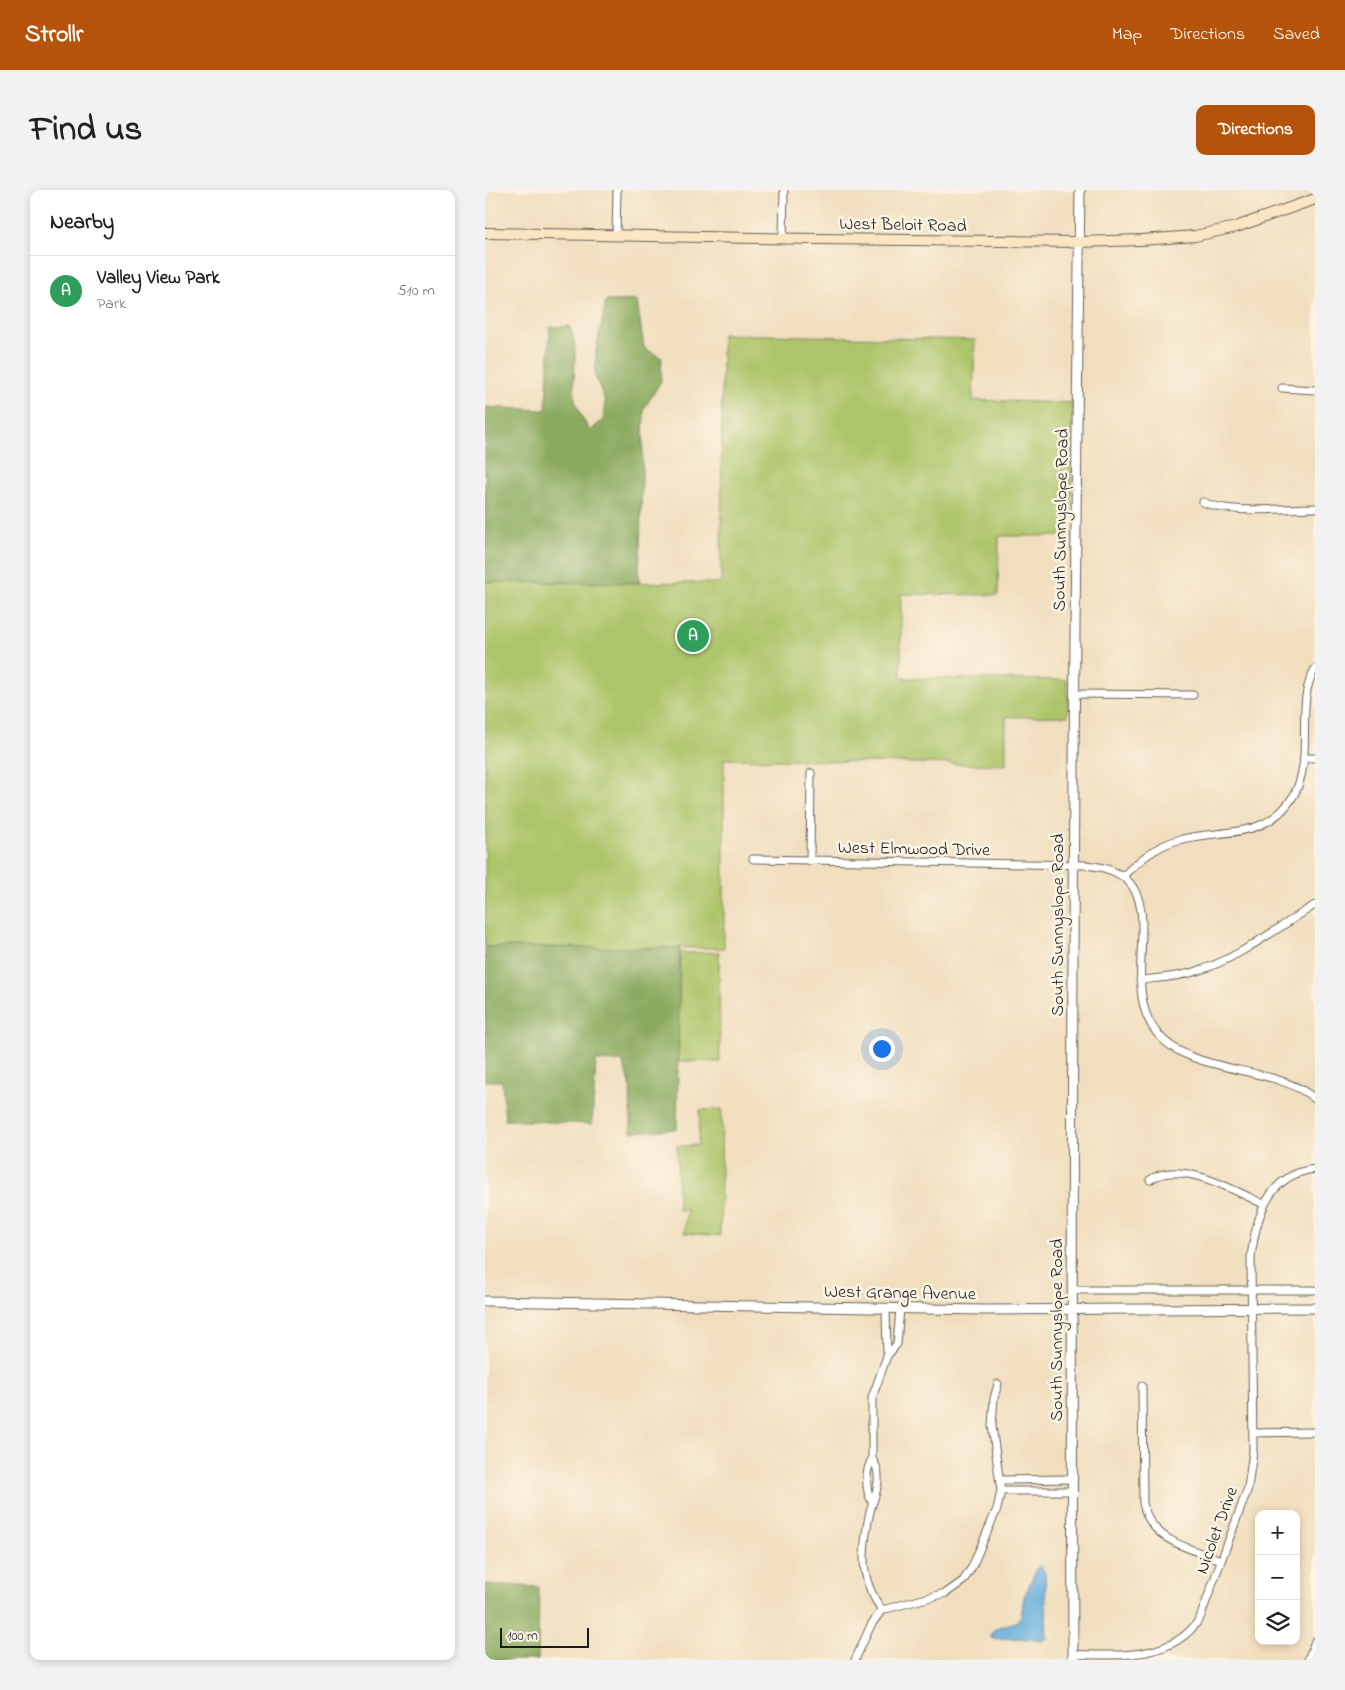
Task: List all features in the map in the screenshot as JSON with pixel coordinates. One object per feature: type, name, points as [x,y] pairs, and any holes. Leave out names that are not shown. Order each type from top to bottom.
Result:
[{"type":"main road","name":"West Beloit Road","points":[[485,233],[1080,242],[1141,240],[1195,236],[1252,222],[1315,199]]},
{"type":"street","points":[[616,236],[617,190]]},
{"type":"street","points":[[783,238],[784,190]]},
{"type":"street","name":"South Sunnyslope Road","points":[[1073,1657],[1074,694],[1080,190]]},
{"type":"street","points":[[1282,388],[1315,390]]},
{"type":"street","points":[[1203,502],[1228,509],[1315,508]]},
{"type":"street","points":[[1315,669],[1307,691],[1306,758],[1302,777],[1293,797],[1273,818],[1246,831],[1191,837],[1168,843],[1144,857],[1124,876],[1134,888],[1141,904],[1140,980],[1142,1001],[1148,1019],[1166,1042],[1199,1059],[1288,1084],[1315,1099]]},
{"type":"street","points":[[1074,694],[1193,695]]},
{"type":"street","points":[[1306,758],[1315,758]]},
{"type":"street","points":[[810,861],[811,773]]},
{"type":"street","name":"West Elmwood Drive","points":[[753,859],[1074,865],[1107,867],[1124,876]]},
{"type":"street","points":[[1140,980],[1171,978],[1203,969],[1225,959],[1315,905]]},
{"type":"street","points":[[1150,1180],[1166,1172],[1193,1176],[1223,1185],[1263,1204],[1274,1190],[1288,1178],[1303,1171],[1315,1169]]},
{"type":"street","name":"Nicolet Drive","points":[[1073,1657],[1141,1657],[1165,1650],[1189,1635],[1200,1618],[1250,1479],[1253,1433],[1251,1291],[1254,1230],[1263,1204]]},
{"type":"street","points":[[1072,1290],[1315,1290]]},
{"type":"street","name":"West Grange Avenue","points":[[485,1301],[886,1309],[1315,1308]]},
{"type":"street","points":[[886,1309],[887,1356]]},
{"type":"street","points":[[873,1502],[867,1480],[868,1465],[872,1459],[872,1398],[887,1356],[897,1344],[900,1309]]},
{"type":"street","points":[[855,1660],[871,1625],[881,1610],[946,1593],[963,1581],[987,1534],[1001,1491],[1001,1480],[992,1426],[997,1384]]},
{"type":"street","points":[[1142,1386],[1143,1503],[1146,1517],[1157,1531],[1167,1539],[1221,1560]]},
{"type":"street","points":[[1253,1433],[1315,1432]]},
{"type":"street","points":[[872,1459],[877,1466],[879,1480],[866,1541],[865,1571],[881,1610]]},
{"type":"street","points":[[1001,1480],[1073,1479]]},
{"type":"street","points":[[1001,1491],[1073,1491]]},
{"type":"street","points":[[1308,1660],[1315,1641]]},
{"type":"green space","points":[[637,300],[644,348],[662,358],[661,381],[644,409],[639,583],[485,582],[485,407],[546,410],[550,327],[569,326],[573,335],[575,353],[575,399],[590,431],[603,420],[605,401],[595,376],[596,351],[606,301]]},
{"type":"green space","points":[[722,334],[975,340],[973,400],[1073,403],[1070,536],[999,536],[998,595],[901,594],[901,678],[1067,680],[1068,716],[1006,717],[1006,765],[724,759],[724,948],[485,947],[485,582],[721,583]]},
{"type":"green space","points":[[485,947],[680,948],[677,1129],[631,1132],[630,1083],[622,1061],[596,1061],[592,1124],[505,1120],[502,1081],[485,1081]]},
{"type":"green space","points":[[719,952],[720,1062],[677,1061],[680,953]]},
{"type":"green space","points":[[722,1109],[720,1236],[684,1233],[687,1210],[678,1210],[677,1146],[698,1145],[700,1110]]},
{"type":"green space","points":[[485,1584],[539,1587],[538,1660],[485,1660]]},
{"type":"water","points":[[1041,1566],[1045,1573],[1047,1638],[1041,1641],[1020,1638],[992,1639],[990,1635],[996,1628],[1016,1622],[1021,1616],[1024,1597],[1037,1568]]},
{"type":"place","name":"Valley View Park","points":[[693,636]]}]
